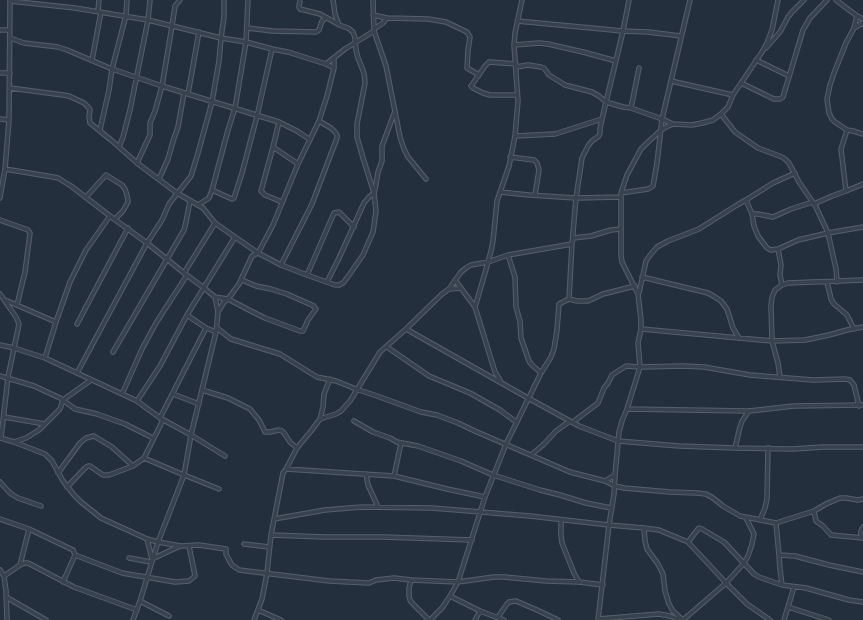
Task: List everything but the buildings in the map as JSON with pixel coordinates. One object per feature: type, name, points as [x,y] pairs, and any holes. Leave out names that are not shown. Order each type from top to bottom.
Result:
[{"type":"street","points":[[92,60],[100,12],[99,0]]},
{"type":"street","points":[[100,130],[112,69],[126,15],[127,0]]},
{"type":"street","points":[[119,147],[126,127],[148,20],[150,0]]},
{"type":"street","points":[[137,163],[150,135],[150,123],[162,86],[175,6],[180,0]]},
{"type":"street","points":[[77,373],[147,243],[162,220],[168,204],[191,176],[212,102],[217,76],[224,17],[224,0]]},
{"type":"street","points":[[198,205],[209,198],[235,108],[246,42],[248,0]]},
{"type":"street","points":[[10,88],[69,96],[79,100],[88,106],[90,110],[90,123],[137,163],[177,193],[190,202],[198,205],[208,213],[215,223],[258,253],[281,265],[335,285],[339,285],[343,283],[363,255],[373,232],[375,222],[376,211],[374,193],[357,137],[357,124],[365,83],[364,73],[356,50],[356,42],[353,32],[320,14],[300,9],[300,0]]},
{"type":"street","points":[[333,0],[335,14],[339,25]]},
{"type":"street","points":[[373,0],[374,30],[386,66],[400,137],[408,157],[426,179]]},
{"type":"street","points":[[475,307],[493,241],[496,206],[509,166],[515,136],[518,109],[514,45],[517,21],[522,0]]},
{"type":"street","points":[[569,299],[576,198],[582,158],[588,146],[599,136],[629,0]]},
{"type":"street","points":[[500,192],[576,198],[621,195],[648,189],[653,186],[662,118],[690,0]]},
{"type":"street","points":[[762,52],[772,30],[778,0]]},
{"type":"street","points":[[517,95],[490,95],[472,88],[471,86],[490,61],[516,66],[541,67],[544,68],[549,75],[565,85],[592,92],[606,102],[662,118],[673,124],[684,126],[713,120],[728,106],[733,95],[756,60],[780,32],[788,17],[804,0]]},
{"type":"street","points":[[741,83],[774,100],[783,97],[803,30],[810,18],[827,0]]},
{"type":"street","points":[[836,0],[863,19]]},
{"type":"street","points":[[0,198],[5,169],[9,120],[10,1],[126,15],[221,38],[288,52],[334,68]]},
{"type":"street","points":[[373,15],[387,18],[446,22],[467,32],[470,37],[467,68],[478,75]]},
{"type":"street","points":[[857,16],[854,28],[834,73],[827,99],[832,119],[835,122],[847,130],[863,134]]},
{"type":"street","points":[[247,28],[273,31],[316,32],[319,30],[322,21],[326,18]]},
{"type":"street","points":[[326,64],[345,49],[374,30],[387,18]]},
{"type":"street","points":[[517,21],[623,32],[648,32],[681,36]]},
{"type":"street","points":[[854,28],[863,23]]},
{"type":"street","points":[[0,30],[10,30]]},
{"type":"street","points":[[159,179],[168,159],[186,94],[199,32]]},
{"type":"street","points":[[10,38],[24,43],[58,47],[112,69],[162,86],[279,122],[309,139]]},
{"type":"street","points":[[514,45],[539,43],[548,44],[616,61]]},
{"type":"street","points":[[212,190],[232,199],[234,198],[257,116],[272,49]]},
{"type":"street","points":[[218,312],[242,280],[252,256],[258,253],[273,224],[318,121],[327,96],[334,68],[334,58]]},
{"type":"street","points":[[756,60],[789,76]]},
{"type":"street","points":[[631,108],[639,68]]},
{"type":"street","points":[[0,73],[10,73]]},
{"type":"street","points":[[671,81],[733,95]]},
{"type":"street","points":[[599,96],[608,93]]},
{"type":"street","points":[[327,282],[364,204],[374,193],[376,188],[376,178],[382,161],[382,146],[395,111]]},
{"type":"street","points":[[721,114],[735,132],[746,140],[758,148],[785,158],[818,210],[828,233],[836,269],[837,282]]},
{"type":"street","points":[[0,119],[9,120]]},
{"type":"street","points":[[515,136],[555,134],[602,119]]},
{"type":"street","points":[[281,265],[312,204],[337,138],[337,135],[331,128],[318,121]]},
{"type":"street","points":[[279,122],[261,191],[265,195],[282,202]]},
{"type":"street","points":[[673,124],[660,131],[641,150],[627,175],[621,195],[621,254],[622,262],[638,294],[641,320],[638,343],[640,367],[622,421],[618,441],[615,486],[598,619],[659,614],[680,620]]},
{"type":"street","points":[[846,191],[841,149],[847,130]]},
{"type":"street","points":[[273,147],[298,164]]},
{"type":"street","points":[[510,157],[534,160],[538,163],[539,170],[535,195]]},
{"type":"street","points":[[0,158],[6,158]]},
{"type":"street","points":[[5,169],[58,178],[128,228],[215,297],[228,298],[265,318],[300,331],[304,329],[316,308],[287,294],[256,286],[242,280]]},
{"type":"street","points":[[638,294],[646,261],[657,248],[668,241],[699,229],[773,183],[795,173]]},
{"type":"street","points":[[86,197],[106,175],[122,186],[125,189],[128,202],[115,219]]},
{"type":"street","points":[[752,214],[773,217],[791,209],[813,203],[863,184]]},
{"type":"street","points":[[746,200],[752,214],[754,226],[762,242],[771,250],[778,249],[798,240],[863,227]]},
{"type":"street","points":[[113,352],[184,230],[190,202]]},
{"type":"street","points":[[307,275],[334,212],[338,212],[354,227]]},
{"type":"street","points":[[45,358],[70,282],[86,250],[110,216]]},
{"type":"street","points":[[0,220],[28,230],[30,233],[25,272],[16,305]]},
{"type":"street","points":[[122,394],[142,349],[156,323],[215,223]]},
{"type":"street","points":[[77,324],[128,228]]},
{"type":"street","points":[[573,238],[591,236],[611,230],[621,229]]},
{"type":"street","points":[[137,401],[160,366],[187,315],[235,237]]},
{"type":"street","points":[[320,419],[341,411],[350,401],[380,352],[449,289],[461,272],[466,268],[471,265],[488,262],[508,255],[572,244]]},
{"type":"street","points":[[778,249],[782,285]]},
{"type":"street","points":[[508,255],[515,277],[516,307],[520,321],[521,338],[529,361],[541,373]]},
{"type":"street","points":[[642,277],[708,293],[715,297],[728,309],[733,328],[739,338]]},
{"type":"street","points":[[455,280],[475,307],[495,372],[502,383]]},
{"type":"street","points":[[780,377],[772,341],[771,306],[774,290],[788,283],[863,280]]},
{"type":"street","points":[[827,282],[831,299],[834,304],[847,315],[854,329]]},
{"type":"street","points":[[411,580],[409,588],[410,600],[429,620],[442,608],[458,582],[493,474],[516,422],[541,373],[551,357],[557,330],[559,304],[569,299],[576,301],[588,301],[603,294],[635,286]]},
{"type":"street","points":[[449,289],[461,288]]},
{"type":"street","points":[[0,294],[18,321],[8,378],[1,438],[45,454],[52,461],[67,487],[81,502],[101,518],[147,539],[158,542],[181,546],[199,545],[226,549],[226,554],[229,560],[239,570],[329,581],[369,583],[376,580],[394,578],[458,582],[504,577],[602,585]]},
{"type":"street","points":[[133,620],[140,601],[151,560],[184,475],[191,435],[217,330],[218,312],[215,297]]},
{"type":"street","points":[[4,299],[56,322]]},
{"type":"street","points":[[187,315],[206,328],[217,330],[231,338],[280,354],[317,377],[330,379],[356,390],[458,423],[570,472],[605,481],[615,486],[624,488],[706,494],[728,510],[740,516],[776,523],[814,511],[840,498],[858,500],[863,499]]},
{"type":"street","points":[[641,329],[772,341],[805,340],[863,327]]},
{"type":"street","points":[[67,487],[88,466],[103,475],[109,475],[132,466],[144,458],[161,419],[206,328]]},
{"type":"street","points":[[406,328],[572,422],[618,441],[679,446],[735,448],[792,449],[863,447]]},
{"type":"street","points":[[0,345],[45,358],[137,401],[161,419],[225,456]]},
{"type":"street","points":[[387,346],[429,376],[470,393],[500,410],[516,422]]},
{"type":"street","points":[[531,455],[544,445],[556,431],[572,422],[598,403],[604,388],[613,374],[626,366],[683,366],[750,375],[812,380],[846,379],[850,380],[854,385],[861,405],[794,406],[750,411],[627,409]]},
{"type":"street","points":[[0,376],[34,386],[63,400],[75,409],[97,414],[125,424],[153,438]]},
{"type":"street","points":[[254,620],[262,599],[267,573],[271,535],[283,473],[296,448],[311,432],[320,419],[324,394],[330,379]]},
{"type":"street","points":[[14,442],[39,430],[60,409],[63,400],[90,380]]},
{"type":"street","points":[[202,390],[228,398],[250,409],[259,420],[265,432],[268,433],[276,430],[282,431],[296,448]]},
{"type":"street","points":[[173,394],[199,404]]},
{"type":"street","points":[[735,448],[742,421],[750,411]]},
{"type":"street","points":[[4,417],[45,424]]},
{"type":"street","points":[[354,421],[373,432],[402,443],[418,446],[540,490],[586,503],[611,508]]},
{"type":"street","points":[[58,473],[82,440],[94,436],[112,446],[132,466]]},
{"type":"street","points":[[394,476],[402,443]]},
{"type":"street","points":[[760,520],[767,499],[768,448]]},
{"type":"street","points":[[144,458],[219,489]]},
{"type":"street","points":[[286,468],[394,476],[485,497]]},
{"type":"street","points":[[366,474],[368,484],[378,507]]},
{"type":"street","points":[[605,481],[615,475]]},
{"type":"street","points":[[0,482],[18,498],[41,506]]},
{"type":"street","points":[[614,494],[624,488]]},
{"type":"street","points":[[274,518],[325,510],[362,507],[432,508],[530,516],[659,530],[688,542],[747,604],[770,620]]},
{"type":"street","points":[[814,511],[817,522],[831,535],[862,538],[861,531],[863,527]]},
{"type":"street","points":[[680,620],[701,605],[726,583],[744,563],[754,538],[752,528],[746,518]]},
{"type":"street","points":[[0,519],[29,529],[73,550],[75,555],[122,573],[146,578],[175,582],[184,582],[192,579],[195,576],[189,546]]},
{"type":"street","points":[[561,520],[562,543],[579,582]]},
{"type":"street","points":[[776,523],[782,585]]},
{"type":"street","points":[[644,528],[647,549],[663,574],[669,604],[680,620]]},
{"type":"street","points":[[688,542],[699,528],[702,529],[724,542],[754,574],[759,577],[782,585],[806,588],[849,600],[863,602]]},
{"type":"street","points":[[20,565],[29,529]]},
{"type":"street","points":[[271,535],[325,538],[383,537],[472,540]]},
{"type":"street","points":[[147,539],[151,560]]},
{"type":"street","points":[[244,544],[269,547]]},
{"type":"street","points":[[129,558],[151,560],[181,546]]},
{"type":"street","points":[[63,582],[75,555]]},
{"type":"street","points":[[779,555],[795,556],[863,572]]},
{"type":"street","points":[[4,576],[20,565],[28,563],[74,587],[137,610]]},
{"type":"street","points":[[0,570],[4,576],[7,620]]},
{"type":"street","points":[[784,620],[794,587]]},
{"type":"street","points":[[450,596],[480,611],[504,620]]},
{"type":"street","points":[[6,597],[46,620]]},
{"type":"street","points":[[140,601],[170,616]]},
{"type":"street","points":[[498,617],[509,602],[516,601],[558,620]]},
{"type":"street","points":[[788,607],[829,620]]},
{"type":"street","points":[[258,610],[281,620]]},
{"type":"street","points":[[475,620],[480,611]]}]
